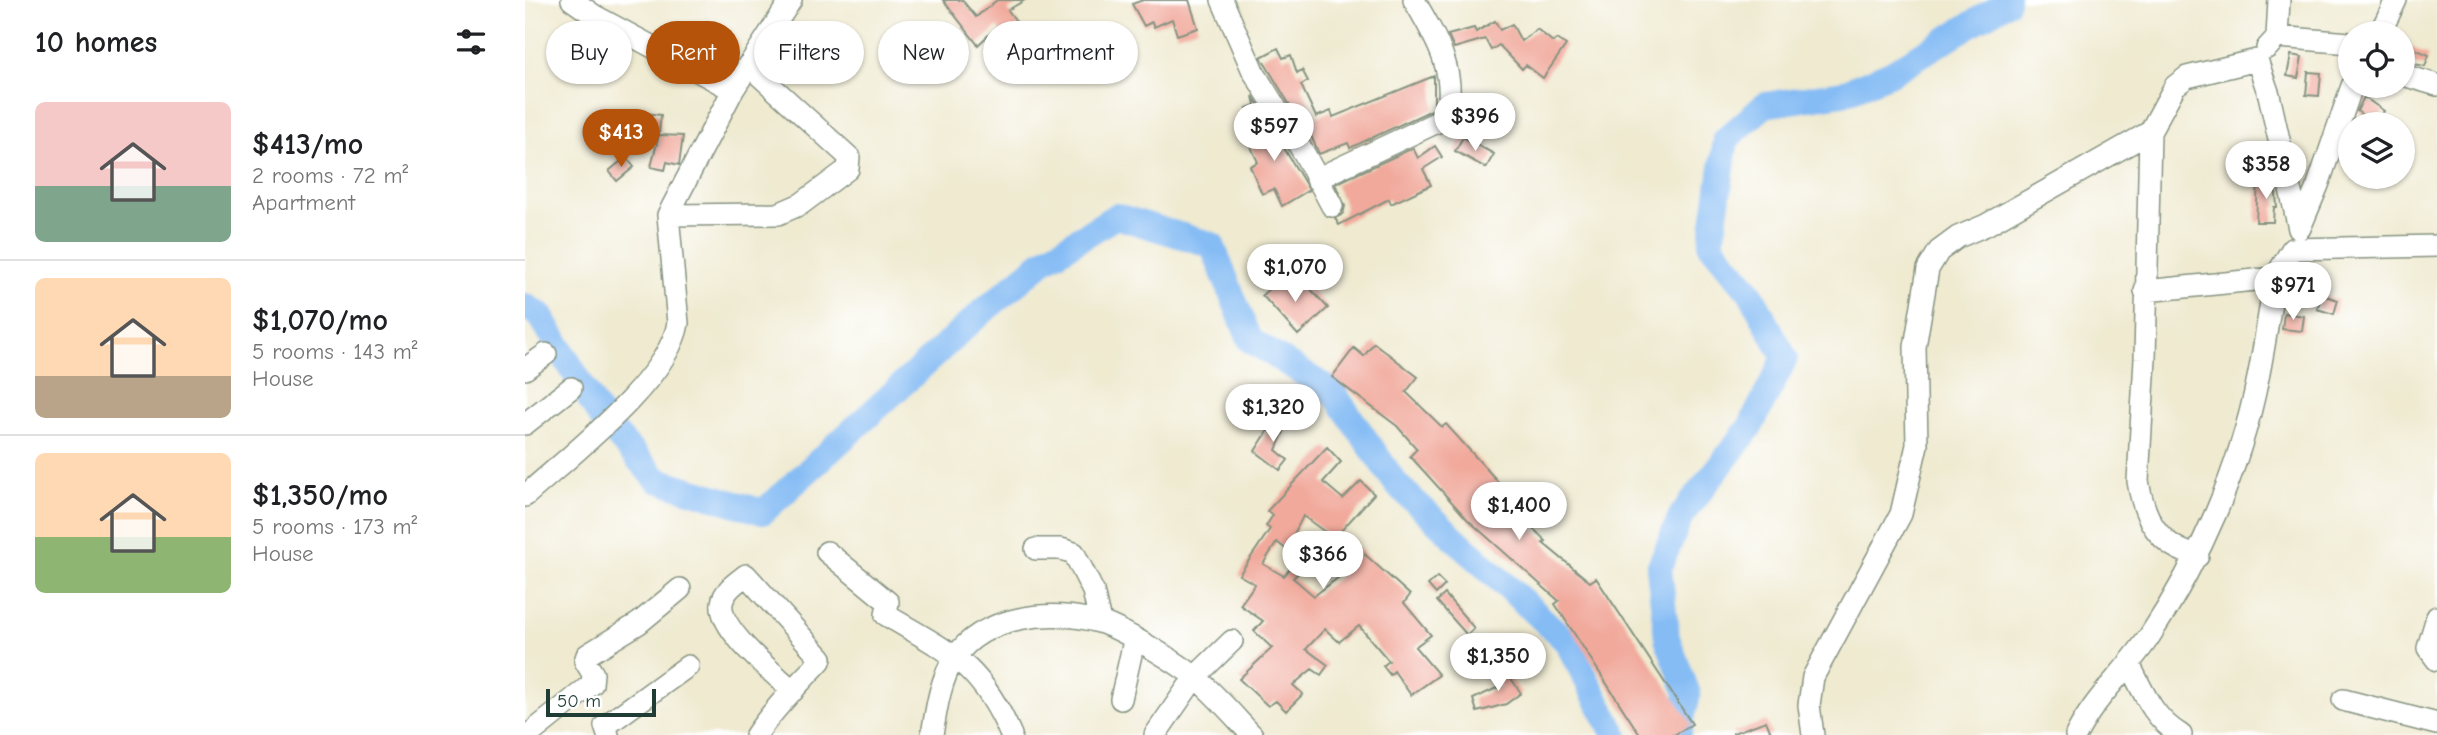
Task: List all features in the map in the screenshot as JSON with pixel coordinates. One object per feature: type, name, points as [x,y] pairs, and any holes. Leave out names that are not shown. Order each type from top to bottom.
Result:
[{"type":"street","points":[[572,0],[594,16],[733,90]]},
{"type":"street","points":[[525,496],[593,436],[629,399],[658,367],[675,339],[678,323],[668,215],[733,90],[791,0]]},
{"type":"street","points":[[1222,0],[1253,71],[1305,155],[1332,206]]},
{"type":"street","points":[[1316,179],[1446,118],[1453,95],[1447,69],[1432,29],[1414,0]]},
{"type":"street","points":[[2197,556],[2178,552],[2158,535],[2141,500],[2138,481],[2150,132],[2175,86],[2187,77],[2257,60],[2277,37],[2279,0]]},
{"type":"street","points":[[2386,21],[2396,0]]},
{"type":"street","points":[[2277,37],[2338,42]]},
{"type":"street","points":[[2257,60],[2269,95],[2296,239]]},
{"type":"street","points":[[668,215],[778,214],[801,204],[848,169],[849,157],[748,65]]},
{"type":"street","points":[[2415,79],[2437,85]]},
{"type":"street","points":[[2076,735],[2107,688],[2129,664],[2197,556],[2234,462],[2258,381],[2275,278],[2296,239],[2318,185],[2348,98]]},
{"type":"street","points":[[1812,735],[1809,705],[1813,677],[1901,514],[1917,446],[1915,347],[1928,270],[1938,251],[1958,237],[1986,225],[2150,132]]},
{"type":"street","points":[[2296,239],[2437,246]]},
{"type":"street","points":[[2145,291],[2275,278]]},
{"type":"street","points":[[525,369],[546,354]]},
{"type":"street","points":[[525,424],[571,388]]},
{"type":"street","points":[[1036,549],[1061,549],[1074,554],[1093,591],[1100,622]]},
{"type":"street","points":[[827,552],[888,602],[886,615],[955,656],[989,690],[1011,735]]},
{"type":"street","points":[[756,735],[820,662],[820,653],[746,575],[726,592],[721,604],[723,617],[740,641],[793,691]]},
{"type":"street","points":[[529,731],[592,684],[593,674],[585,662],[587,655],[639,622],[680,589]]},
{"type":"street","points":[[932,735],[944,684],[955,656],[999,622],[1035,616],[1100,622],[1195,677],[1251,735]]},
{"type":"street","points":[[2437,617],[2428,648],[2437,660]]},
{"type":"street","points":[[1121,699],[1134,641]]},
{"type":"street","points":[[1155,735],[1195,677],[1232,641]]},
{"type":"street","points":[[2129,664],[2156,715],[2165,726],[2181,735]]},
{"type":"street","points":[[608,735],[605,726],[688,666]]},
{"type":"street","points":[[2343,700],[2437,724]]},
{"type":"building","points":[[943,0],[962,0],[976,17],[997,0],[1025,0],[1008,10],[1016,21],[983,21],[983,40],[978,45],[969,33],[969,21],[959,21]]},
{"type":"building","points":[[1143,0],[1189,0],[1198,28],[1177,35],[1172,19],[1154,27],[1152,22],[1144,26],[1132,4]]},
{"type":"building","points":[[1495,21],[1500,30],[1512,24],[1521,41],[1537,29],[1553,42],[1556,39],[1566,45],[1543,78],[1526,65],[1522,69],[1499,45],[1491,50],[1485,39],[1454,48],[1448,35],[1474,28],[1476,32]]},
{"type":"building","points":[[1278,48],[1283,58],[1291,55],[1297,73],[1302,70],[1308,81],[1301,85],[1316,117],[1331,111],[1333,117],[1434,76],[1434,109],[1350,148],[1348,143],[1319,154],[1304,120],[1300,122],[1261,57]]},
{"type":"building","points":[[2415,49],[2429,55],[2425,66],[2415,64]]},
{"type":"building","points":[[2291,55],[2302,57],[2298,78],[2287,76]]},
{"type":"building","points":[[2308,72],[2321,73],[2319,96],[2306,95]]},
{"type":"building","points":[[1253,96],[1309,190],[1282,206],[1274,189],[1262,194],[1250,166],[1258,162],[1250,145],[1264,139],[1247,108],[1255,105]]},
{"type":"building","points":[[2365,98],[2384,111],[2358,112]]},
{"type":"building","points":[[644,113],[661,115],[659,133],[642,131]]},
{"type":"building","points":[[659,135],[683,136],[679,165],[667,162],[665,170],[651,167]]},
{"type":"building","points":[[1463,137],[1494,154],[1486,168],[1455,151]]},
{"type":"building","points":[[1435,146],[1442,157],[1423,169],[1431,185],[1391,204],[1389,199],[1339,225],[1335,218],[1343,214],[1345,206],[1335,184],[1413,148],[1418,158]]},
{"type":"building","points":[[626,157],[634,167],[617,181],[609,171]]},
{"type":"building","points":[[2258,180],[2275,180],[2277,207],[2274,207],[2273,222],[2256,222]]},
{"type":"building","points":[[1286,274],[1301,291],[1307,285],[1328,308],[1298,335],[1262,295]]},
{"type":"building","points":[[2322,295],[2338,300],[2334,314],[2317,309]]},
{"type":"building","points":[[2284,313],[2304,316],[2302,331],[2282,329]]},
{"type":"building","points":[[1374,343],[1418,377],[1406,392],[1442,427],[1446,424],[1501,485],[1494,491],[1546,541],[1543,543],[1590,582],[1596,578],[1692,724],[1674,735],[1640,735],[1555,604],[1559,601],[1468,520],[1410,456],[1417,449],[1397,426],[1332,377],[1354,348],[1364,356]]},
{"type":"building","points":[[1277,417],[1288,422],[1276,450],[1288,460],[1280,470],[1255,451]]},
{"type":"building","points":[[1327,447],[1341,462],[1323,482],[1343,499],[1361,481],[1374,494],[1340,532],[1410,595],[1404,603],[1431,635],[1415,647],[1439,675],[1411,695],[1394,671],[1390,675],[1383,666],[1389,661],[1359,626],[1339,642],[1325,629],[1306,649],[1328,665],[1321,675],[1312,669],[1293,685],[1303,694],[1286,711],[1276,701],[1268,706],[1239,679],[1272,648],[1254,631],[1263,621],[1240,605],[1255,584],[1239,575],[1270,529],[1266,526],[1273,515],[1267,511]],"holes":[[[1303,516],[1325,532],[1316,541],[1343,574],[1314,596],[1293,578],[1317,555],[1293,536]],[[1277,542],[1298,559],[1284,576],[1263,564]]]},
{"type":"building","points":[[1437,577],[1445,585],[1436,594],[1428,585]]},
{"type":"building","points":[[1445,594],[1474,628],[1467,635],[1437,601]]},
{"type":"building","points":[[1503,667],[1521,693],[1506,704],[1477,712],[1473,699],[1501,686],[1492,674]]},
{"type":"building","points":[[1766,721],[1772,735],[1733,735],[1733,733]]},
{"type":"waterway","points":[[1678,735],[1688,694],[1667,638],[1659,568],[1681,516],[1750,427],[1785,358],[1750,292],[1711,245],[1726,139],[1765,105],[1843,93],[1891,73],[2007,0]]},
{"type":"waterway","points":[[525,306],[540,315],[602,419],[657,480],[763,512],[974,319],[1042,262],[1116,216],[1212,245],[1250,340],[1333,392],[1397,485],[1567,642],[1615,735]]}]
